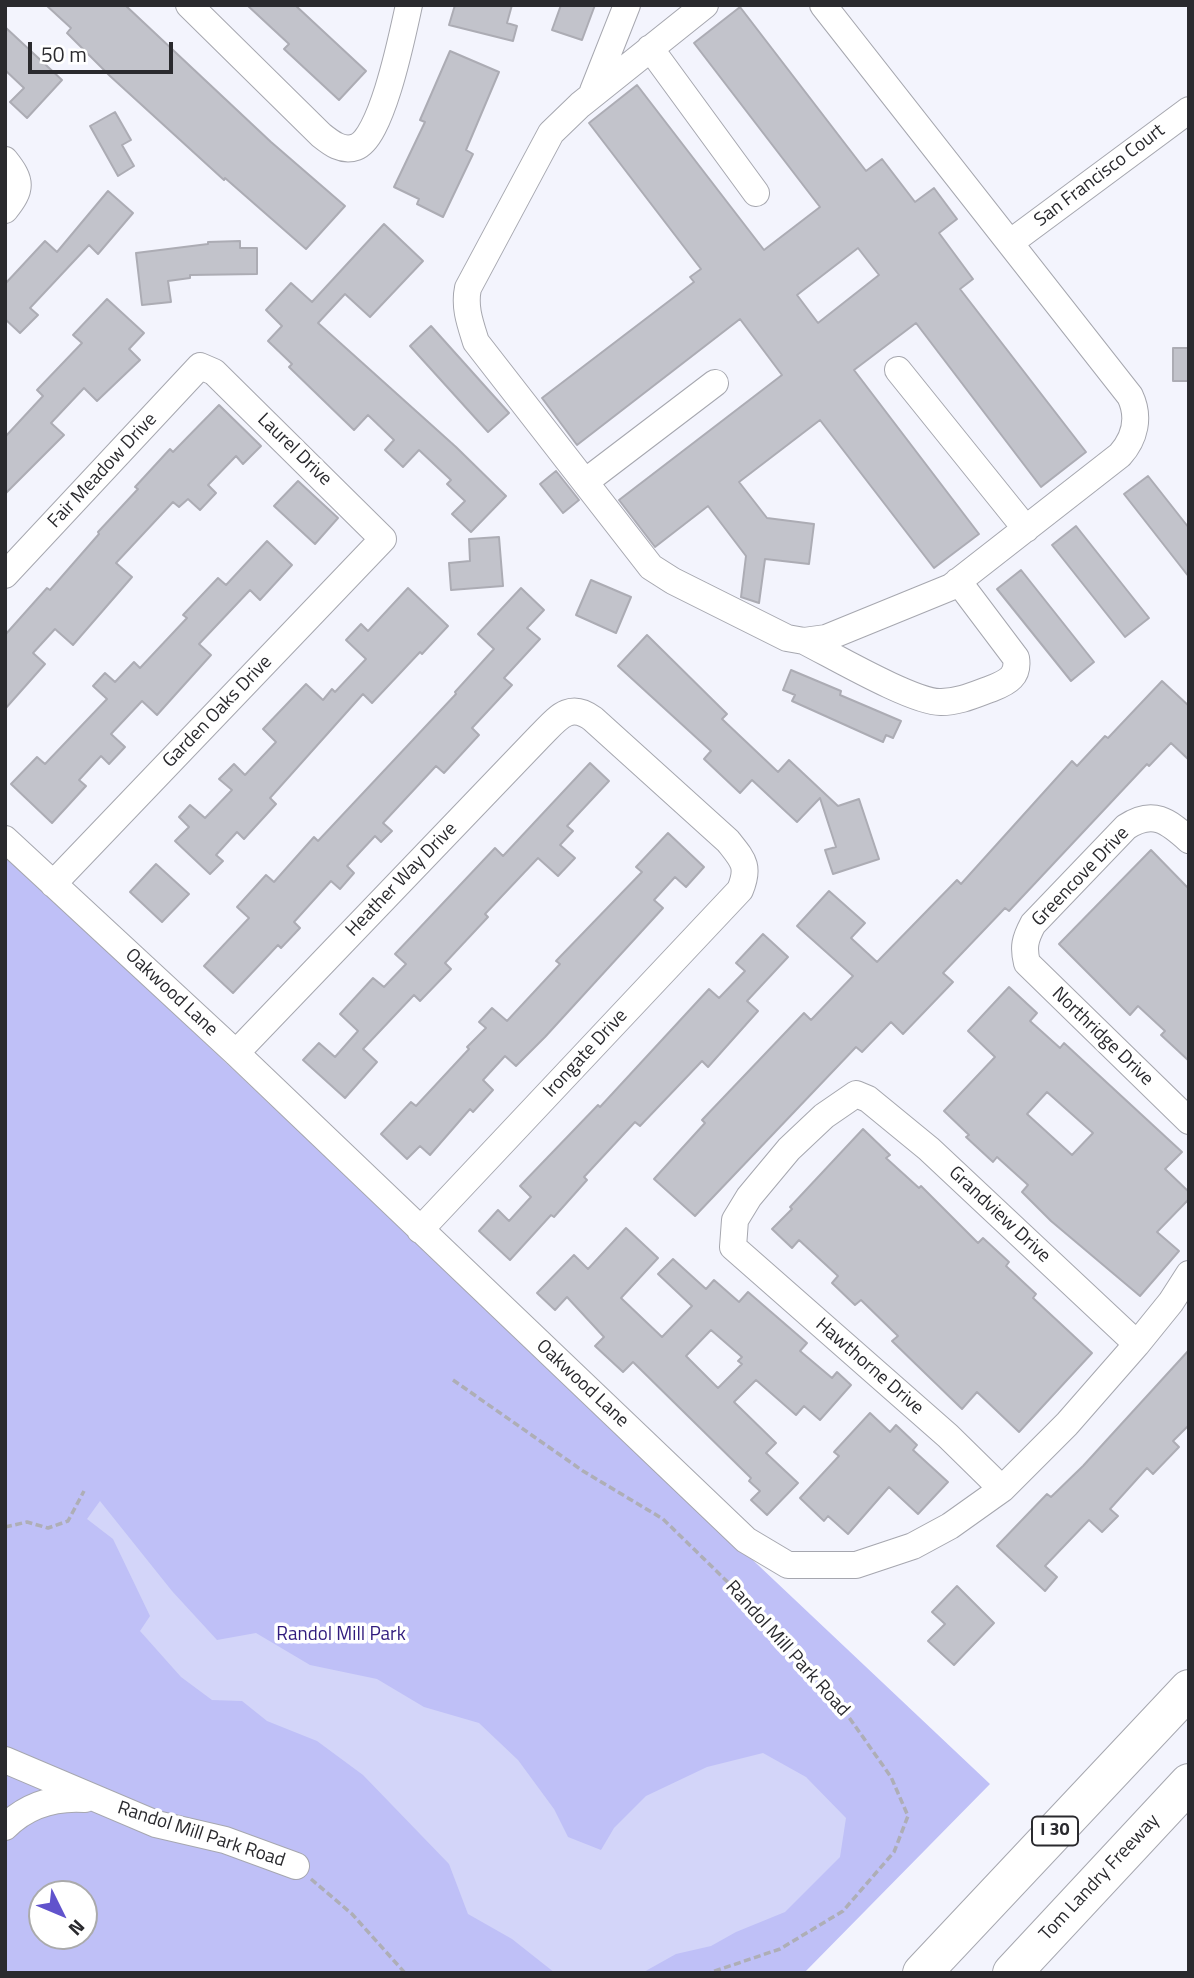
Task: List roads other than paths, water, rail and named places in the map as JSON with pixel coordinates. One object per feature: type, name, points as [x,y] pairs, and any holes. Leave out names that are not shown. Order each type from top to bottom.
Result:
[{"type":"highway","name":"I 30","points":[[922,1973],[1189,1689]]},
{"type":"highway","name":"Tom Landry Freeway","points":[[1012,1973],[1189,1783]]},
{"type":"street","points":[[189,5],[321,135],[341,149],[361,144],[379,116],[398,57],[409,5]]},
{"type":"street","points":[[592,95],[627,5]]},
{"type":"street","points":[[705,5],[564,118],[551,132],[468,288],[466,299],[476,342],[651,567],[673,581],[788,638],[804,641],[930,701],[964,699],[1007,682],[1017,667],[1016,658],[958,581]]},
{"type":"street","points":[[804,641],[826,638],[951,587],[1120,455],[1132,436],[1136,415],[1130,396],[823,5]]},
{"type":"street","points":[[650,48],[756,193]]},
{"type":"street","name":"San Francisco Court","points":[[1011,242],[1189,110]]},
{"type":"street","points":[[5,160],[18,177],[19,186],[15,198],[5,210]]},
{"type":"street","name":"Laurel Drive","points":[[200,366],[214,372],[383,539]]},
{"type":"street","name":"Fair Meadow Drive","points":[[5,575],[200,366]]},
{"type":"street","points":[[898,370],[1026,529]]},
{"type":"street","points":[[585,482],[715,383]]},
{"type":"street","name":"Garden Oaks Drive","points":[[53,884],[383,539]]},
{"type":"street","name":"Heather Way Drive","points":[[236,1053],[540,736],[562,715],[571,711],[583,712],[593,719],[728,841],[743,861],[747,874]]},
{"type":"street","name":"Greencove Drive","points":[[1024,948],[1026,937],[1034,924],[1126,827],[1136,820],[1162,820],[1189,840]]},
{"type":"street","name":"Oakwood Lane","points":[[5,839],[236,1053],[746,1540],[788,1565],[856,1565],[883,1558],[913,1546],[950,1526],[1002,1489],[1068,1424],[1171,1302],[1189,1274]]},
{"type":"street","name":"Irongate Drive","points":[[420,1230],[733,898],[747,874]]},
{"type":"street","name":"Northridge Drive","points":[[1024,948],[1027,963],[1189,1121]]},
{"type":"street","name":"Hawthorne Drive","points":[[856,1094],[824,1116],[789,1149],[749,1197],[735,1220],[733,1247],[948,1436],[1002,1489]]},
{"type":"street","name":"Grandview Drive","points":[[856,1094],[869,1099],[929,1149],[1137,1344]]},
{"type":"street","name":"Randol Mill Park Road","points":[[5,1760],[156,1824],[225,1840],[296,1866]]},
{"type":"street","points":[[5,1827],[15,1817],[39,1804],[66,1797],[94,1799]]},
{"type":"park label","name":"Randol Mill Park","points":[[341,1635]]}]
